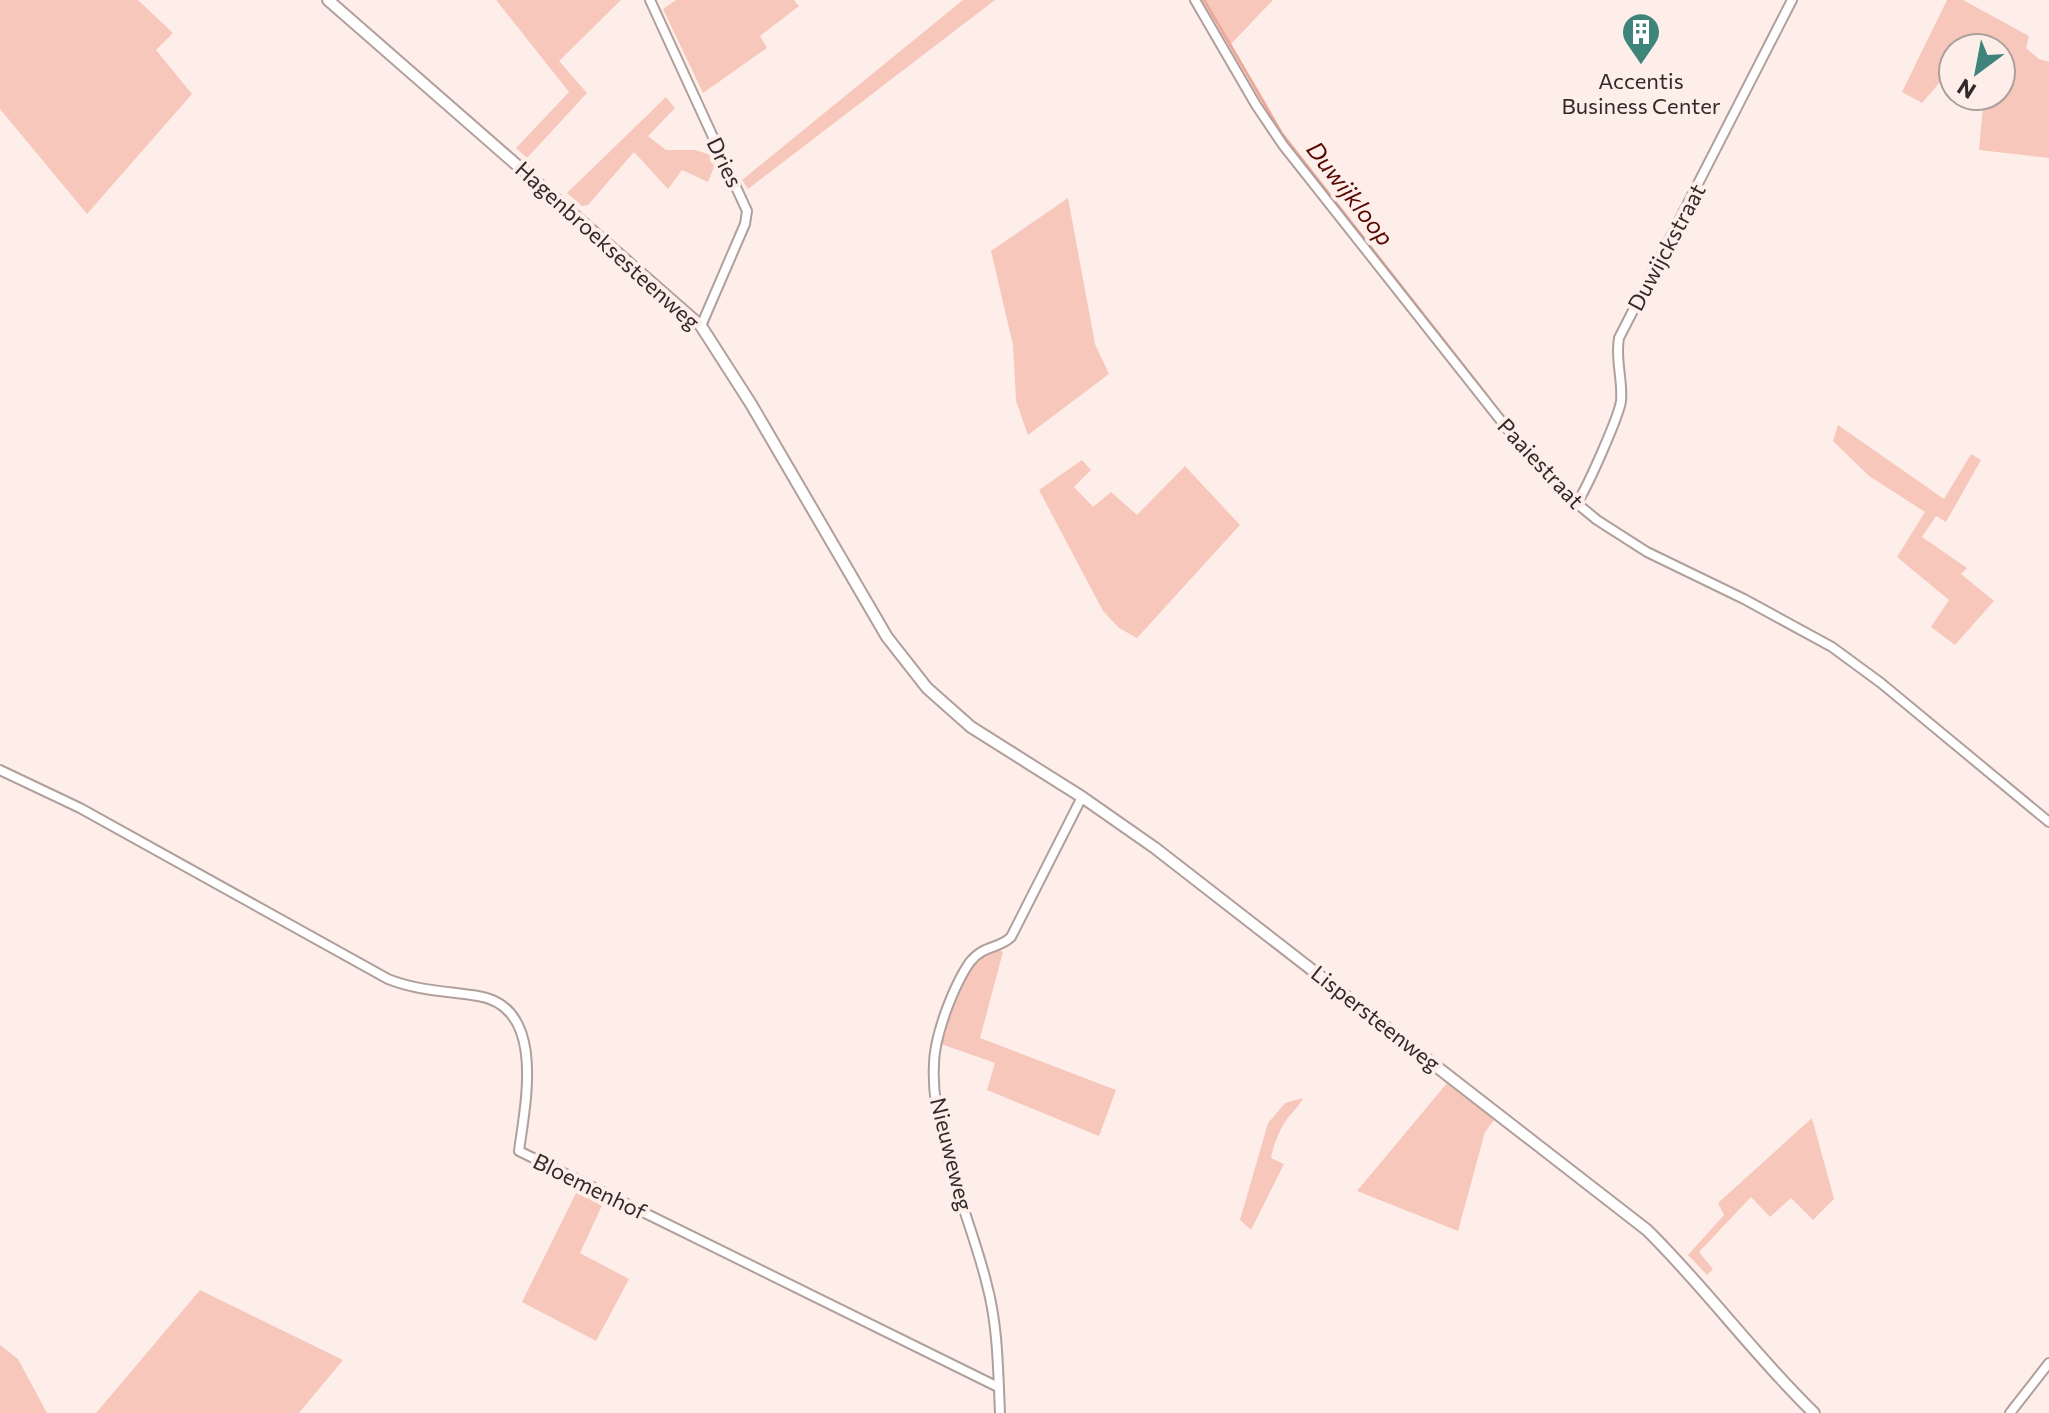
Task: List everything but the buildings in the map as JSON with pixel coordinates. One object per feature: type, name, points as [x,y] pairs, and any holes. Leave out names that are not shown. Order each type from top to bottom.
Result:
[{"type":"street","name":"Hagenbroeksesteenweg","points":[[328,0],[701,326],[751,404],[887,637],[905,661]]},
{"type":"street","name":"Dries","points":[[650,0],[747,211],[745,224],[701,326]]},
{"type":"street","name":"Paaiestraat","points":[[1195,0],[1283,145],[1532,460],[1576,504],[1647,552],[1744,599],[1832,647],[1881,683],[2049,822]]},
{"type":"street","name":"Duwijckstraat","points":[[1576,504],[1586,488],[1620,403],[1619,338],[1792,0]]},
{"type":"street","name":"Lispersteenweg","points":[[905,661],[927,688],[971,727],[1082,797],[1155,848],[1647,1230],[1683,1265],[1773,1373],[1814,1413]]},
{"type":"street","name":"Bloemenhof","points":[[0,770],[80,808],[388,979],[413,989],[478,996],[499,1004],[514,1021],[526,1044],[528,1063],[519,1151],[998,1387]]},
{"type":"street","name":"Nieuweweg","points":[[1000,1413],[996,1337],[988,1287],[937,1111],[933,1065],[939,1032],[952,996],[969,963],[988,947],[1005,943],[1011,937],[1082,797]]},
{"type":"street","points":[[2010,1413],[2049,1363]]},
{"type":"shaded area","points":[[0,0],[138,0],[173,33],[156,50],[192,94],[87,214],[0,109]]},
{"type":"shaded area","points":[[496,0],[621,0],[559,61],[587,93],[527,158],[516,148],[569,92]]},
{"type":"shaded area","points":[[676,0],[794,0],[799,6],[760,36],[767,48],[703,93],[663,9]]},
{"type":"shaded area","points":[[963,0],[995,0],[748,189],[742,180]]},
{"type":"shaded area","points":[[1204,0],[1273,0],[1231,44]]},
{"type":"shaded area","points":[[1947,0],[1963,0],[2029,36],[2026,48],[2039,59],[2049,62],[2049,158],[1979,150],[1983,112],[2017,112],[2017,32],[1937,32],[1937,86],[1922,103],[1902,92]]},
{"type":"shaded area","points":[[666,97],[675,108],[648,136],[666,150],[695,150],[718,157],[708,182],[682,170],[668,189],[634,152],[588,205],[582,206],[567,193]]},
{"type":"shaded area","points":[[1068,198],[1095,344],[1109,374],[1028,435],[1016,401],[1013,345],[991,251]]},
{"type":"shaded area","points":[[1838,425],[1944,499],[1971,454],[1981,460],[1946,522],[1936,516],[1922,537],[1967,568],[1961,574],[1994,601],[1955,645],[1931,627],[1949,600],[1897,557],[1925,512],[1869,476],[1833,441]]},
{"type":"shaded area","points":[[1082,460],[1091,470],[1074,487],[1093,507],[1111,492],[1137,515],[1185,466],[1240,525],[1137,638],[1119,628],[1103,611],[1039,490]]},
{"type":"shaded area","points":[[995,947],[1003,952],[980,1038],[1116,1090],[1099,1136],[987,1090],[995,1063],[941,1044],[966,975],[983,954]]},
{"type":"shaded area","points":[[1447,1083],[1495,1119],[1485,1132],[1458,1231],[1357,1191]]},
{"type":"shaded area","points":[[1303,1098],[1284,1123],[1276,1140],[1271,1158],[1284,1164],[1251,1230],[1240,1220],[1268,1123],[1285,1103]]},
{"type":"shaded area","points":[[1812,1118],[1834,1199],[1813,1220],[1791,1198],[1770,1217],[1751,1197],[1699,1252],[1713,1269],[1707,1275],[1688,1255],[1724,1215],[1718,1203]]},
{"type":"shaded area","points":[[579,1187],[605,1199],[580,1253],[629,1279],[596,1341],[522,1302]]},
{"type":"shaded area","points":[[200,1290],[343,1360],[299,1413],[96,1413]]},
{"type":"shaded area","points":[[0,1345],[18,1359],[47,1413],[0,1413]]},
{"type":"waterway","name":"Duwijkloop","points":[[1204,0],[1282,134],[1488,397]]},
{"type":"place","name":"Accentis Business Center","points":[[1641,66]]}]
